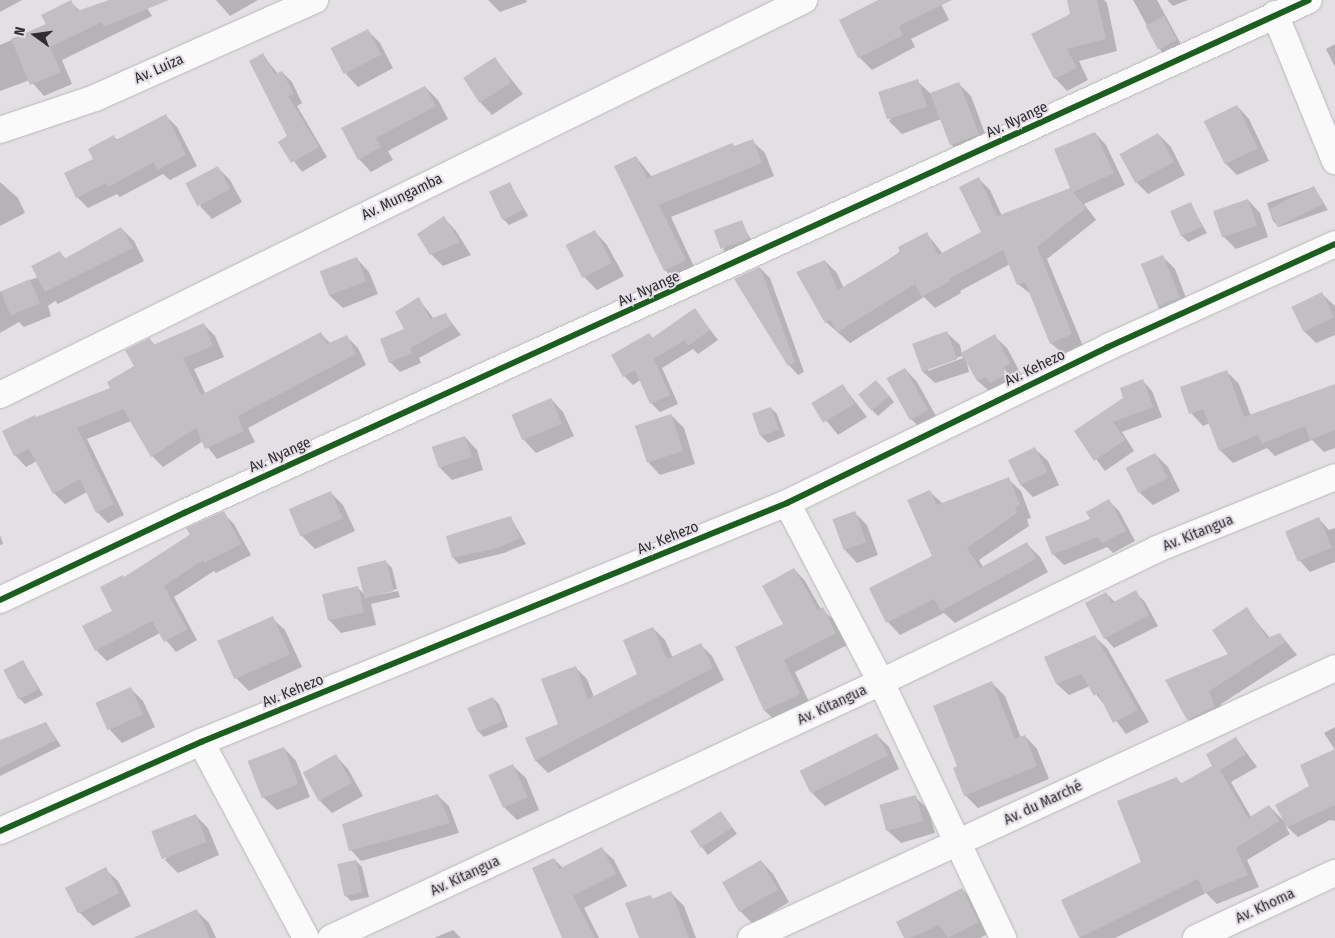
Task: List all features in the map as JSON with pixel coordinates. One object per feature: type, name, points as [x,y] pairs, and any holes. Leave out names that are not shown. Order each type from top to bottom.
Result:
[{"type":"street","name":"Av. Luiza","points":[[0,130],[95,98],[315,0]]},
{"type":"street","name":"Av. Mungamba","points":[[0,395],[804,0]]},
{"type":"street","name":"Av. Nyange","points":[[0,600],[184,513],[867,204],[1275,14],[1309,0]]},
{"type":"street","points":[[1275,14],[1335,161]]},
{"type":"street","name":"Av. Kehezo","points":[[0,831],[201,742],[787,502],[1108,346],[1335,244]]},
{"type":"street","name":"Av. Kitangua","points":[[331,938],[882,682],[1156,549],[1335,477]]},
{"type":"street","points":[[787,502],[882,682],[959,841],[1003,938]]},
{"type":"street","name":"Av. du Marché","points":[[751,938],[1335,668]]},
{"type":"street","points":[[201,742],[306,938]]},
{"type":"street","name":"Av. Khoma","points":[[1196,938],[1335,873]]},
{"type":"building","points":[[71,0],[77,11],[109,0],[169,0],[104,27],[102,22],[50,47],[61,72],[30,85],[11,39],[46,24],[41,15]]},
{"type":"building","points":[[878,0],[952,0],[899,26],[903,35],[858,58],[839,20]]},
{"type":"building","points":[[1067,0],[1097,0],[1106,39],[1067,49],[1077,68],[1054,79],[1031,34],[1070,14]]},
{"type":"building","points":[[1164,16],[1177,40],[1158,50],[1145,26]]},
{"type":"building","points":[[368,29],[381,55],[344,74],[331,48]]},
{"type":"building","points":[[263,53],[275,74],[282,71],[294,94],[288,96],[319,147],[291,163],[278,142],[287,136],[249,61]]},
{"type":"building","points":[[495,57],[511,82],[479,103],[463,78]]},
{"type":"building","points":[[918,79],[927,107],[887,120],[878,92]]},
{"type":"building","points":[[959,82],[979,134],[950,145],[930,93]]},
{"type":"building","points":[[425,86],[436,106],[376,138],[381,147],[358,160],[341,128]]},
{"type":"building","points":[[1237,105],[1258,148],[1225,164],[1204,121]]},
{"type":"building","points":[[166,114],[186,155],[157,170],[154,162],[108,187],[106,183],[76,198],[64,173],[93,159],[88,149],[114,135],[116,140]]},
{"type":"building","points":[[1095,132],[1114,173],[1073,192],[1086,208],[1037,247],[1072,334],[1050,344],[1025,282],[1017,285],[1003,250],[949,279],[950,281],[922,297],[915,284],[838,332],[830,320],[825,323],[796,272],[825,260],[838,290],[900,253],[898,247],[927,232],[938,255],[981,232],[959,187],[979,177],[997,216],[1070,188],[1054,149]]},
{"type":"building","points":[[1158,133],[1174,162],[1136,183],[1120,154]]},
{"type":"building","points":[[753,139],[762,163],[659,205],[686,260],[664,271],[614,166],[636,156],[647,178],[732,143],[734,146]]},
{"type":"building","points":[[218,166],[230,189],[198,206],[185,183]]},
{"type":"building","points":[[510,182],[523,210],[502,220],[489,192]]},
{"type":"building","points":[[1314,186],[1323,204],[1278,227],[1269,209]]},
{"type":"building","points":[[1248,199],[1257,225],[1222,238],[1213,211]]},
{"type":"building","points":[[1191,202],[1202,227],[1181,236],[1170,211]]},
{"type":"building","points":[[444,216],[460,242],[430,255],[417,234]]},
{"type":"building","points":[[742,220],[749,239],[721,249],[714,230]]},
{"type":"building","points":[[121,227],[133,248],[45,292],[31,266],[60,251],[64,259]]},
{"type":"building","points":[[595,230],[612,263],[582,278],[566,245]]},
{"type":"building","points":[[1163,255],[1180,298],[1158,307],[1141,264]]},
{"type":"building","points":[[357,257],[366,281],[329,296],[320,271]]},
{"type":"building","points":[[760,267],[795,362],[788,366],[734,279]]},
{"type":"building","points":[[30,279],[40,303],[11,315],[1,292]]},
{"type":"building","points":[[1322,292],[1334,317],[1304,332],[1291,307]]},
{"type":"building","points":[[419,297],[430,319],[446,313],[452,325],[410,348],[412,353],[389,363],[380,339],[404,329],[395,312]]},
{"type":"building","points":[[695,308],[710,330],[688,346],[685,340],[654,359],[670,395],[650,404],[635,370],[623,377],[611,355],[649,333],[652,338]]},
{"type":"building","points":[[204,323],[213,346],[183,358],[201,395],[321,332],[327,344],[347,335],[356,354],[238,416],[244,431],[205,449],[196,428],[151,457],[123,409],[77,428],[114,504],[96,513],[80,479],[53,494],[29,449],[14,456],[2,431],[35,415],[36,417],[110,388],[107,382],[134,366],[125,350],[150,338],[153,345]]},
{"type":"building","points":[[947,331],[957,359],[922,372],[912,344]]},
{"type":"building","points":[[995,334],[1010,363],[1004,367],[1008,373],[990,383],[986,377],[977,381],[961,353]]},
{"type":"building","points":[[905,368],[928,410],[910,420],[887,378]]},
{"type":"building","points":[[1227,370],[1244,417],[1335,384],[1335,430],[1310,440],[1305,426],[1262,444],[1258,435],[1219,451],[1203,409],[1189,414],[1180,387]]},
{"type":"building","points":[[1143,379],[1153,407],[1113,422],[1125,440],[1094,461],[1074,431],[1123,398],[1120,388]]},
{"type":"building","points":[[876,380],[889,396],[871,411],[858,394]]},
{"type":"building","points":[[843,384],[855,404],[823,423],[811,403]]},
{"type":"building","points":[[551,398],[562,424],[522,441],[511,415]]},
{"type":"building","points":[[771,407],[779,430],[760,436],[752,414]]},
{"type":"building","points":[[671,414],[683,451],[647,463],[635,426]]},
{"type":"building","points":[[465,436],[472,457],[439,468],[432,447]]},
{"type":"building","points":[[1035,447],[1047,472],[1020,485],[1008,460]]},
{"type":"building","points":[[1155,453],[1168,478],[1138,493],[1126,468]]},
{"type":"building","points":[[1009,477],[1020,505],[1015,507],[1017,513],[967,548],[980,568],[1027,542],[1036,559],[941,611],[934,599],[886,623],[869,588],[932,556],[907,500],[930,490],[937,505]]},
{"type":"building","points":[[331,491],[343,519],[300,537],[289,509]]},
{"type":"building","points":[[1109,499],[1126,531],[1102,543],[1098,537],[1052,555],[1045,537],[1090,519],[1086,512]]},
{"type":"building","points":[[224,511],[241,544],[204,563],[203,560],[164,586],[187,629],[164,642],[152,621],[95,651],[82,626],[112,611],[100,587],[123,575],[124,577],[190,535],[186,528]]},
{"type":"building","points":[[855,511],[866,542],[844,550],[832,519]]},
{"type":"building","points":[[511,516],[520,538],[498,548],[452,558],[446,536]]},
{"type":"building","points":[[1319,517],[1332,547],[1298,562],[1285,531]]},
{"type":"building","points":[[386,560],[394,591],[365,598],[357,567]]},
{"type":"building","points":[[794,568],[818,610],[823,607],[836,633],[784,660],[800,694],[764,711],[735,647],[783,624],[762,586]]},
{"type":"building","points":[[358,586],[364,612],[328,621],[322,594]]},
{"type":"building","points":[[1136,590],[1149,615],[1104,639],[1085,603],[1106,592],[1112,603]]},
{"type":"building","points":[[1247,607],[1267,638],[1280,633],[1285,642],[1209,691],[1215,707],[1187,720],[1165,680],[1228,654],[1212,630]]},
{"type":"building","points":[[273,616],[290,654],[234,679],[217,641]]},
{"type":"building","points":[[653,627],[667,659],[701,643],[713,668],[535,761],[525,738],[558,724],[541,679],[576,666],[588,699],[637,674],[623,640]]},
{"type":"building","points":[[1095,635],[1138,710],[1113,723],[1098,693],[1094,696],[1081,674],[1056,684],[1044,657]]},
{"type":"building","points":[[23,660],[38,689],[18,699],[3,670]]},
{"type":"building","points":[[992,681],[1015,739],[1025,735],[1037,766],[964,796],[953,768],[957,766],[933,706]]},
{"type":"building","points":[[131,687],[143,714],[108,730],[95,703]]},
{"type":"building","points":[[493,697],[503,721],[477,732],[467,708]]},
{"type":"building","points":[[46,722],[56,740],[0,768],[0,740]]},
{"type":"building","points":[[877,733],[888,755],[811,793],[800,771]]},
{"type":"building","points":[[1236,737],[1246,754],[1220,770],[1248,818],[1269,805],[1279,821],[1236,848],[1248,875],[1204,893],[1198,879],[1079,938],[1061,900],[1141,862],[1117,801],[1177,777],[1180,784],[1212,766],[1206,754]]},
{"type":"building","points":[[284,747],[298,784],[262,798],[248,761]]},
{"type":"building","points":[[1335,749],[1335,805],[1287,827],[1275,805],[1309,786],[1300,765]]},
{"type":"building","points":[[336,754],[352,783],[319,801],[303,772]]},
{"type":"building","points":[[513,764],[528,797],[503,808],[488,775]]},
{"type":"building","points":[[438,794],[450,823],[349,851],[342,824]]},
{"type":"building","points":[[916,795],[923,821],[886,831],[879,805]]},
{"type":"building","points":[[721,811],[732,828],[701,848],[690,831]]},
{"type":"building","points":[[196,814],[207,842],[162,859],[151,831]]},
{"type":"building","points":[[602,847],[616,874],[573,896],[595,938],[562,938],[532,868],[554,858],[559,869]]},
{"type":"building","points":[[356,860],[363,892],[344,896],[337,864]]},
{"type":"building","points":[[761,860],[778,889],[739,912],[722,882]]},
{"type":"building","points":[[106,867],[119,893],[78,914],[65,888]]},
{"type":"building","points":[[962,888],[979,922],[948,938],[939,925],[911,938],[904,938],[896,922]]},
{"type":"building","points":[[671,891],[689,938],[639,938],[625,903],[651,895],[652,899]]},
{"type":"building","points":[[197,909],[210,938],[133,938]]},
{"type":"cycle path","points":[[0,600],[184,513],[1309,0]]},
{"type":"cycle path","points":[[0,831],[201,742],[787,503],[1108,347],[1335,244]]}]
